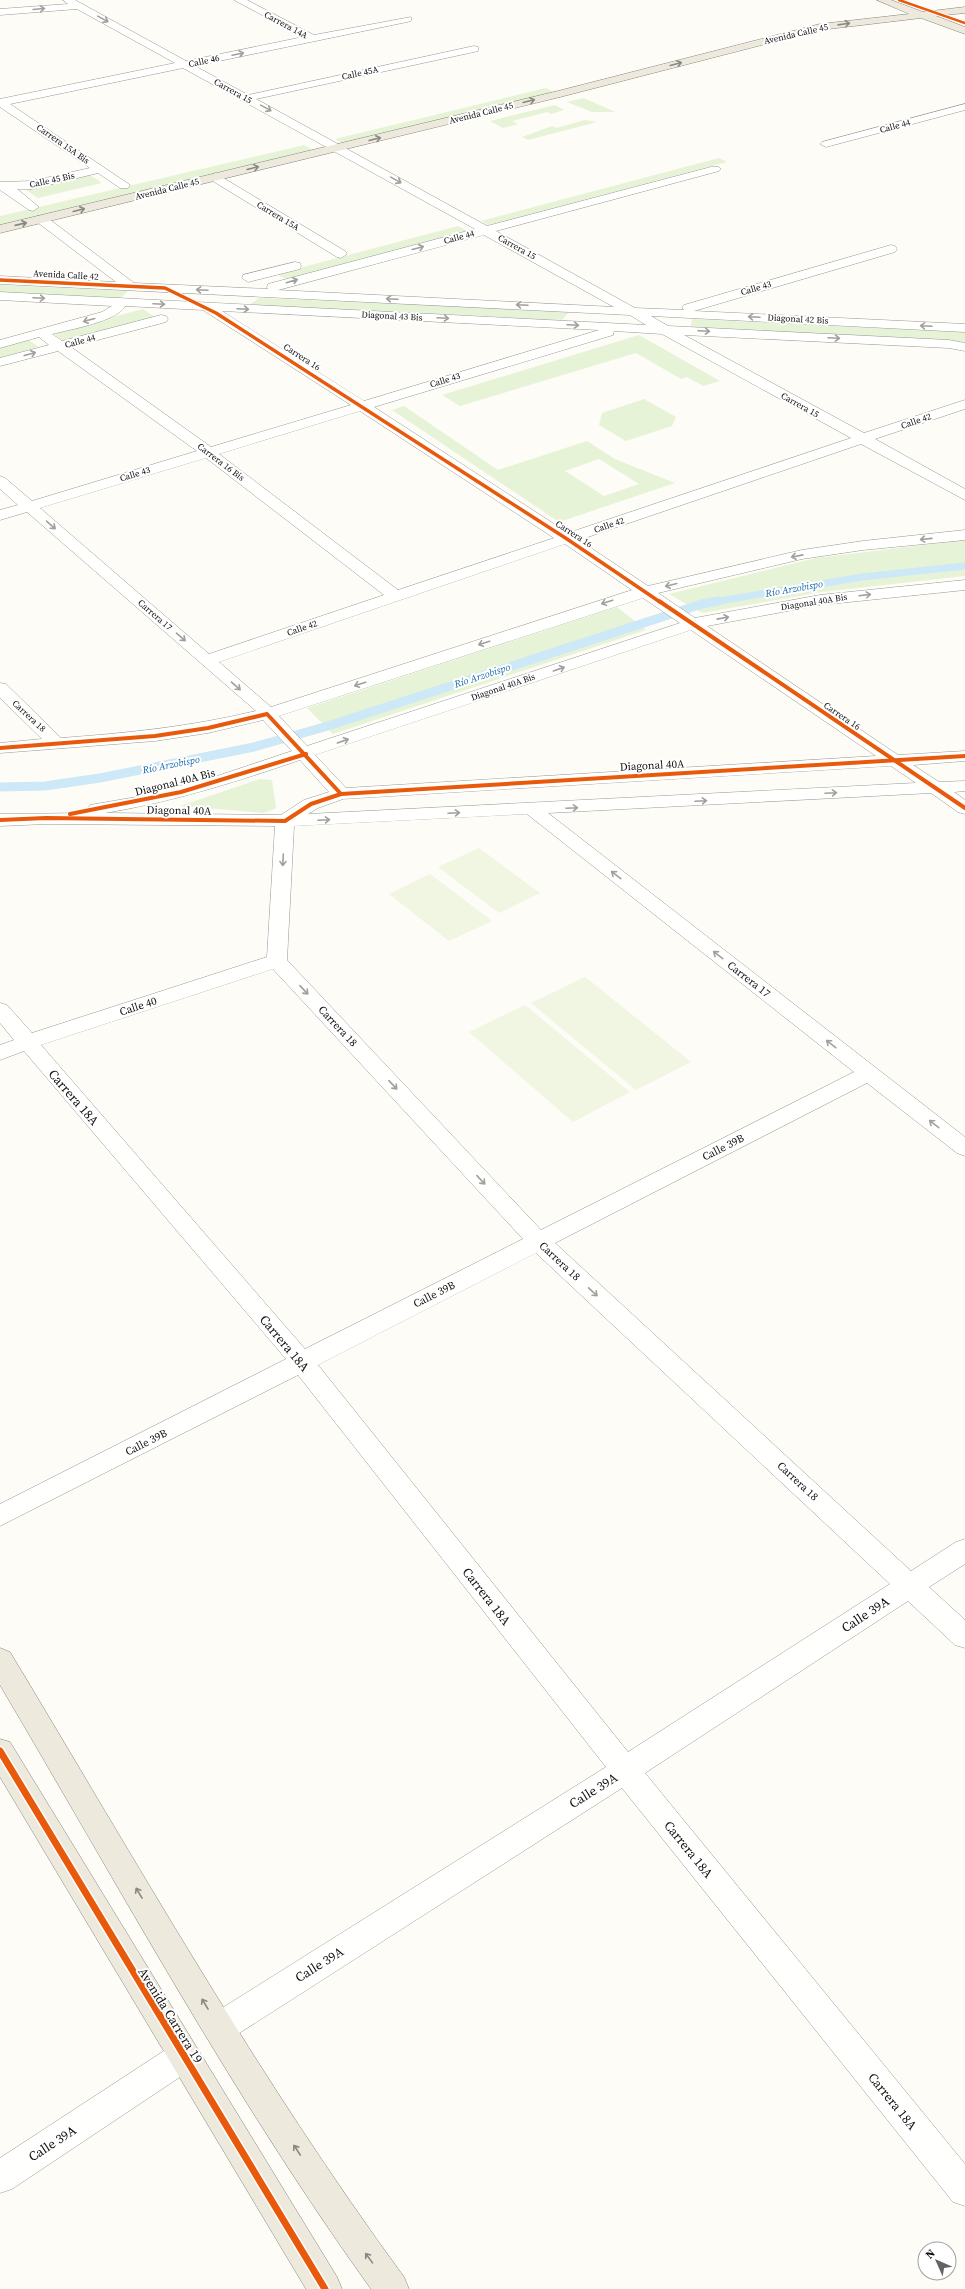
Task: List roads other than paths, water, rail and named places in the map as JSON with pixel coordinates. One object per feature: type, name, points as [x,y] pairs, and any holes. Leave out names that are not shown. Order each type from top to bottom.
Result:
[{"type":"main road","points":[[880,4],[898,6],[951,1]]},
{"type":"main road","points":[[898,6],[965,31]]},
{"type":"main road","name":"Avenida Calle 45","points":[[0,229],[560,94],[820,27],[965,10]]},
{"type":"main road","points":[[300,143],[336,134]]},
{"type":"main road","name":"Avenida Calle 45","points":[[110,188],[140,182]]},
{"type":"main road","points":[[20,210],[46,204]]},
{"type":"main road","points":[[0,1660],[219,2028],[339,2216],[392,2289]]},
{"type":"main road","name":"Avenida Carrera 19","points":[[0,1751],[325,2289]]},
{"type":"street","name":"Carrera 15","points":[[68,0],[486,229],[863,440],[965,495]]},
{"type":"street","name":"Carrera 14A","points":[[240,0],[312,38]]},
{"type":"street","points":[[0,12],[79,6]]},
{"type":"street","name":"Calle 46","points":[[1,102],[407,19]]},
{"type":"street","name":"Calle 45A","points":[[247,98],[474,48]]},
{"type":"street","name":"Carrera 15A Bis","points":[[1,102],[124,185]]},
{"type":"street","name":"Calle 44","points":[[826,144],[965,108]]},
{"type":"street","name":"Calle 45 Bis","points":[[2,186],[32,185],[99,169]]},
{"type":"street","name":"Calle 44","points":[[204,307],[486,229],[715,169]]},
{"type":"street","name":"Carrera 15A","points":[[215,177],[341,254]]},
{"type":"street","points":[[2,186],[33,207]]},
{"type":"street","name":"Calle 44","points":[[446,226],[484,216]]},
{"type":"street","points":[[41,219],[131,287]]},
{"type":"street","name":"Calle 43","points":[[0,515],[362,405],[891,249]]},
{"type":"street","points":[[326,257],[356,250]]},
{"type":"street","points":[[248,278],[305,263]]},
{"type":"street","name":"Avenida Calle 42","points":[[0,280],[131,287]]},
{"type":"street","name":"Diagonal 43 Bis","points":[[131,287],[631,311]]},
{"type":"street","name":"Carrera 16","points":[[165,288],[228,319],[362,405],[567,539],[965,808]]},
{"type":"street","points":[[0,296],[120,302]]},
{"type":"street","name":"Calle 44","points":[[0,344],[107,315],[117,310],[120,302]]},
{"type":"street","name":"Diagonal 43 Bis","points":[[120,302],[665,329]]},
{"type":"street","name":"Diagonal 42 Bis","points":[[631,311],[965,328]]},
{"type":"street","name":"Calle 44","points":[[0,362],[161,319]]},
{"type":"street","name":"Diagonal 42 Bis","points":[[665,329],[941,344],[965,347]]},
{"type":"street","name":"Carrera 16 Bis","points":[[42,333],[208,452],[396,596]]},
{"type":"street","name":"Calle 42","points":[[207,660],[863,440],[965,404]]},
{"type":"street","name":"Carrera 17","points":[[0,481],[207,660],[270,718],[303,751],[341,794]]},
{"type":"street","points":[[0,748],[155,736],[270,718],[647,593],[757,564],[828,550],[965,535]]},
{"type":"street","name":"Diagonal 40A Bis","points":[[46,818],[143,801],[181,792],[689,622],[820,600],[965,585]]},
{"type":"street","name":"Carrera 18","points":[[0,688],[57,744]]},
{"type":"street","name":"Diagonal 40A","points":[[285,821],[311,804],[341,794],[965,756]]},
{"type":"street","name":"Diagonal 40A","points":[[0,820],[46,818],[285,821],[533,810],[965,786]]},
{"type":"street","name":"Carrera 17","points":[[533,810],[965,1148]]},
{"type":"street","points":[[277,961],[285,821]]},
{"type":"street","name":"Carrera 18","points":[[277,961],[538,1241],[965,1637]]},
{"type":"street","name":"Calle 40","points":[[0,1053],[27,1042],[277,961]]},
{"type":"street","name":"Carrera 18A","points":[[0,1010],[302,1362],[625,1770],[965,2190]]},
{"type":"street","name":"Calle 39B","points":[[0,1516],[869,1073]]},
{"type":"street","name":"Calle 39A","points":[[219,2028],[625,1770],[965,1550]]},
{"type":"street","name":"Calle 39A","points":[[0,2177],[184,2056]]},
{"type":"waterway","name":"Río Arzobispo","points":[[713,602],[862,577],[965,566]]},
{"type":"waterway","name":"Río Arzobispo","points":[[0,787],[45,786],[100,778],[254,747],[328,726],[702,604],[719,601]]}]
